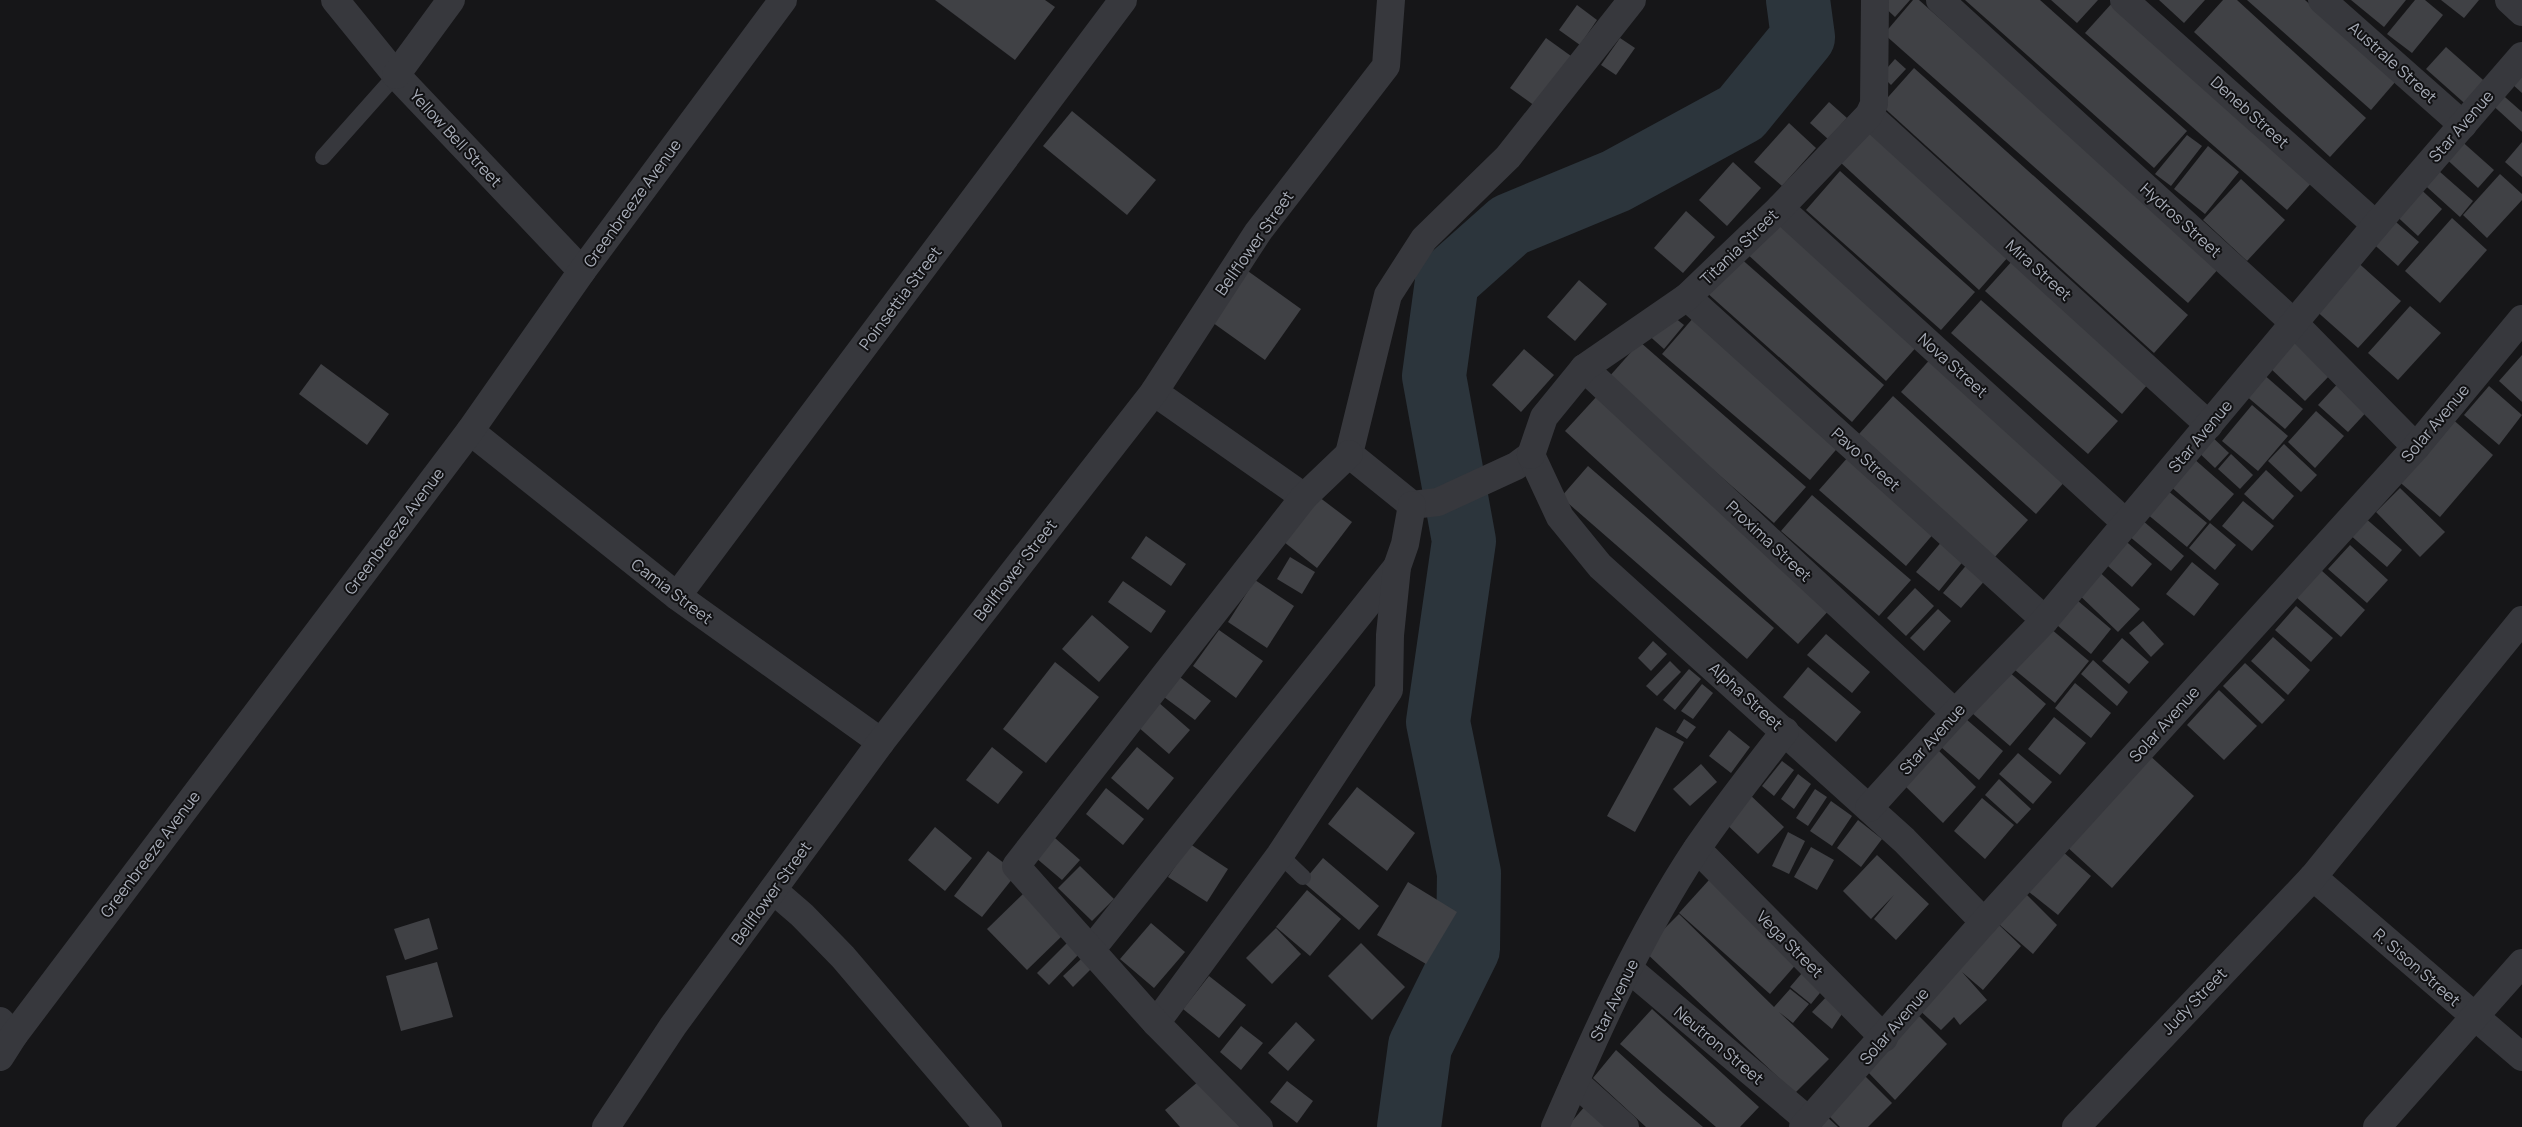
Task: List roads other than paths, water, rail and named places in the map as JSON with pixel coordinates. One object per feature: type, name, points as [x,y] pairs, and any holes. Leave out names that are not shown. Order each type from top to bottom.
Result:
[{"type":"street","name":"Yellow Bell Street","points":[[335,0],[396,75],[582,271]]},
{"type":"street","points":[[396,75],[451,0]]},
{"type":"street","name":"Greenbreeze Avenue","points":[[5,1038],[470,431],[582,271],[783,0]]},
{"type":"street","name":"Poinsettia Street","points":[[677,596],[1123,0]]},
{"type":"street","name":"Bellflower Street","points":[[606,1127],[673,1026],[881,742],[1154,392],[1258,232],[1386,66],[1391,0]]},
{"type":"street","points":[[1260,1127],[1156,1023],[1016,866],[1304,497],[1349,454],[1388,295],[1424,239],[1508,157],[1632,0]]},
{"type":"street","points":[[1869,115],[1874,104],[1875,0]]},
{"type":"street","name":"Hydros Street","points":[[1940,0],[2294,323],[2416,448]]},
{"type":"street","name":"Deneb Street","points":[[2124,0],[2376,224]]},
{"type":"street","name":"Australe Street","points":[[2322,0],[2463,125]]},
{"type":"street","points":[[2509,0],[2522,12]]},
{"type":"street","name":"Star Avenue","points":[[1869,808],[1954,713],[2045,620],[2376,224],[2522,56]]},
{"type":"street","name":"Titania Street","points":[[1524,460],[1544,417],[1584,368],[1687,297],[1780,208],[1869,115]]},
{"type":"street","name":"Mira Street","points":[[1869,115],[2208,425]]},
{"type":"street","name":"Nova Street","points":[[1780,208],[2126,522]]},
{"type":"street","name":"Pavo Street","points":[[1687,297],[2045,620]]},
{"type":"street","name":"Solar Avenue","points":[[1806,1124],[1884,1038],[1984,922],[2416,448],[2522,319]]},
{"type":"street","name":"Proxima Street","points":[[1584,368],[1954,713]]},
{"type":"street","points":[[1154,392],[1304,497]]},
{"type":"street","name":"Camia Street","points":[[470,431],[677,596],[881,742]]},
{"type":"street","points":[[1349,454],[1425,503]]},
{"type":"street","points":[[1156,1023],[1280,855],[1389,690],[1390,636],[1397,567],[1405,544],[1425,503],[1524,460]]},
{"type":"street","name":"Alpha Street","points":[[1524,460],[1560,516],[1600,566],[1904,840],[1984,922]]},
{"type":"street","points":[[1091,950],[1397,567]]},
{"type":"street","name":"Judy Street","points":[[2076,1127],[2313,877],[2522,620]]},
{"type":"street","name":"Star Avenue","points":[[1555,1127],[1629,969],[1696,849],[1785,731]]},
{"type":"street","name":"Vega Street","points":[[1696,849],[1884,1038]]},
{"type":"street","name":"R. Sison Street","points":[[2313,877],[2522,1057]]},
{"type":"street","points":[[773,890],[802,915],[843,957],[988,1127]]},
{"type":"street","points":[[2377,1127],[2522,963]]},
{"type":"street","name":"Neutron Street","points":[[1629,969],[1806,1124]]},
{"type":"street","points":[[1575,1082],[1625,1127]]},
{"type":"lane","points":[[323,157],[396,75]]},
{"type":"lane","points":[[1280,855],[1304,877]]},
{"type":"waterway","points":[[1409,1127],[1420,1046],[1468,949],[1469,873],[1438,722],[1464,541],[1434,376],[1447,281],[1510,225],[1616,181],[1741,113],[1803,37],[1798,0]]}]
